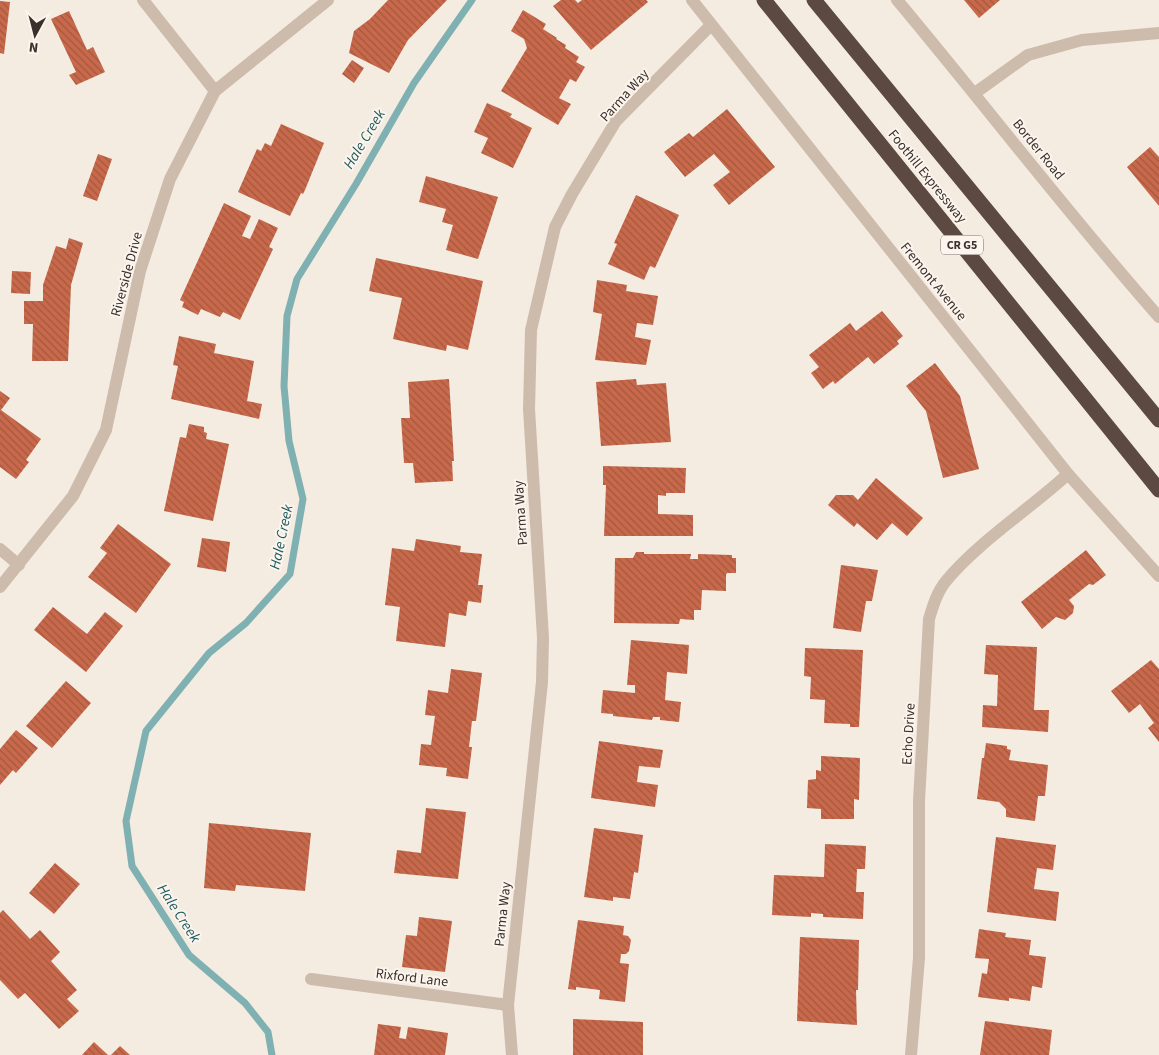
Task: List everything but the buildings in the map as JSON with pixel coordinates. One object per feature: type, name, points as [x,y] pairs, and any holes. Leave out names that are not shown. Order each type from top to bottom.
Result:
[{"type":"highway","name":"Foothill Expressway","points":[[764,0],[1159,490]]},
{"type":"highway","name":"Foothill Expressway","points":[[814,0],[1159,420]]},
{"type":"street","points":[[143,0],[215,91]]},
{"type":"street","name":"Riverside Drive","points":[[0,587],[73,496],[106,430],[140,271],[170,179],[215,91],[328,0]]},
{"type":"street","name":"Fremont Avenue","points":[[692,0],[1068,474],[1159,576]]},
{"type":"street","name":"Border Road","points":[[897,0],[975,93],[1106,257],[1159,316]]},
{"type":"street","name":"Parma Way","points":[[512,1055],[508,1004],[542,673],[543,638],[529,409],[530,330],[555,227],[580,179],[616,121],[710,25]]},
{"type":"street","points":[[975,93],[1028,55],[1082,40],[1159,33]]},
{"type":"street","name":"Echo Drive","points":[[911,1055],[919,958],[919,801],[929,619],[935,599],[952,575],[965,561],[1068,474]]},
{"type":"street","points":[[0,549],[19,565]]},
{"type":"street","name":"Rixford Lane","points":[[311,979],[508,1004]]},
{"type":"waterway","name":"Hale Creek","points":[[272,1055],[268,1032],[245,1003],[189,955],[132,866],[126,821],[146,731],[209,653],[246,623],[290,574],[303,499],[289,441],[284,386],[287,316],[297,279],[356,184],[414,83],[472,0]]}]
